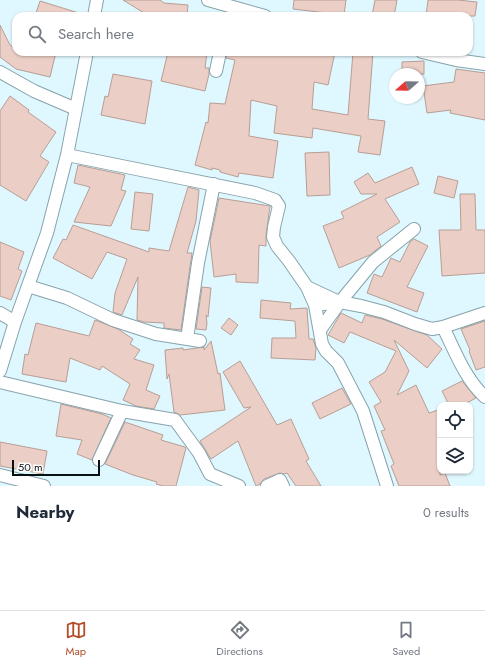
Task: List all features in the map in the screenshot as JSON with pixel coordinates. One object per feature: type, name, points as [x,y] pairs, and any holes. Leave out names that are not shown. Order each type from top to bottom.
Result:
[{"type":"street","points":[[95,12],[97,0]]},
{"type":"street","points":[[208,0],[228,11]]},
{"type":"street","points":[[0,371],[15,322],[48,233],[67,155],[86,56]]},
{"type":"street","points":[[216,71],[219,56]]},
{"type":"street","points":[[439,56],[485,64]]},
{"type":"street","points":[[0,72],[34,91],[76,109]]},
{"type":"street","points":[[67,155],[214,184],[255,193],[275,200],[279,206],[273,237],[277,246],[307,287],[315,305],[322,344],[326,351],[338,362],[363,411],[387,486]]},
{"type":"street","points":[[187,339],[198,263],[214,184]]},
{"type":"street","points":[[320,330],[340,302],[373,262],[414,229]]},
{"type":"street","points":[[28,286],[67,298],[113,320],[156,334],[200,341]]},
{"type":"street","points":[[307,287],[340,302],[384,312],[432,329],[443,327],[485,313]]},
{"type":"street","points":[[315,305],[340,302]]},
{"type":"street","points":[[0,313],[15,322]]},
{"type":"street","points":[[443,327],[461,364],[478,391],[485,397]]},
{"type":"street","points":[[0,382],[122,411],[175,420],[199,453],[210,474],[239,486]]},
{"type":"street","points":[[99,460],[122,411]]},
{"type":"street","points":[[0,475],[44,486]]},
{"type":"street","points":[[267,486],[280,480],[283,486]]},
{"type":"building","points":[[123,0],[160,0],[164,3],[188,5],[187,12],[142,12]]},
{"type":"building","points":[[294,0],[346,0],[344,12],[318,12],[293,9]]},
{"type":"building","points":[[375,0],[397,0],[395,12],[373,12]]},
{"type":"building","points":[[428,0],[458,0],[477,2],[475,16],[473,16],[473,12],[426,12]]},
{"type":"building","points":[[40,1],[76,12],[36,12]]},
{"type":"building","points":[[0,25],[12,46],[12,56],[55,56],[50,77],[16,69],[0,57]]},
{"type":"building","points":[[167,56],[206,56],[205,68],[209,68],[209,74],[205,91],[161,81]]},
{"type":"building","points":[[226,56],[334,56],[328,85],[314,82],[312,109],[348,115],[353,56],[373,56],[368,119],[385,121],[380,155],[358,152],[361,136],[313,128],[312,138],[274,133],[277,106],[251,100],[249,136],[278,141],[273,178],[239,173],[238,177],[220,172],[220,170],[212,168],[212,170],[195,165],[206,122],[208,123],[210,103],[225,104],[235,60],[226,58]]},
{"type":"building","points":[[424,61],[424,68],[402,68],[402,62]]},
{"type":"building","points":[[456,69],[485,73],[485,120],[450,113],[451,110],[427,113],[425,86],[454,82]]},
{"type":"building","points":[[113,74],[152,81],[145,124],[101,115],[105,96],[108,97]]},
{"type":"building","points":[[10,96],[29,110],[28,112],[56,132],[40,156],[49,162],[26,201],[0,185],[0,111]]},
{"type":"building","points":[[329,152],[330,195],[307,196],[305,153]]},
{"type":"building","points":[[78,165],[125,175],[121,190],[126,191],[111,226],[74,222],[90,187],[74,183]]},
{"type":"building","points":[[412,167],[419,184],[385,199],[400,222],[377,237],[381,246],[370,255],[339,268],[323,226],[344,218],[341,212],[377,194],[361,194],[354,182],[368,173],[375,183]]},
{"type":"building","points":[[438,176],[458,181],[454,198],[434,193]]},
{"type":"building","points":[[188,187],[199,190],[196,221],[187,253],[192,253],[181,330],[164,328],[164,323],[144,322],[137,320],[138,277],[122,315],[113,312],[115,293],[127,259],[107,252],[92,279],[53,258],[63,239],[66,240],[73,225],[149,252],[149,248],[169,251]]},
{"type":"building","points":[[135,192],[153,194],[149,231],[131,229]]},
{"type":"building","points":[[460,194],[475,194],[476,230],[485,230],[485,273],[442,276],[439,230],[461,230]]},
{"type":"building","points":[[219,198],[270,206],[266,246],[259,245],[258,283],[236,282],[236,274],[214,277],[210,241]]},
{"type":"building","points":[[414,239],[428,246],[407,287],[424,293],[417,312],[367,293],[374,274],[382,277],[391,258],[400,262],[410,242]]},
{"type":"building","points":[[0,242],[24,252],[18,269],[22,271],[11,300],[0,296]]},
{"type":"building","points":[[202,287],[211,288],[208,317],[206,315],[206,330],[196,329]]},
{"type":"building","points":[[261,300],[291,303],[290,309],[307,308],[309,339],[313,339],[316,348],[315,360],[271,358],[272,338],[296,338],[295,321],[260,318]]},
{"type":"building","points":[[341,313],[362,323],[365,315],[382,319],[427,335],[442,349],[427,368],[394,340],[409,371],[397,395],[416,385],[429,413],[437,410],[437,474],[445,474],[450,486],[399,486],[391,466],[394,464],[381,431],[385,430],[374,406],[381,402],[369,382],[385,372],[396,351],[350,332],[344,343],[328,335]]},
{"type":"building","points":[[229,318],[238,325],[231,335],[221,328]]},
{"type":"building","points":[[95,320],[118,329],[133,339],[130,344],[140,350],[134,359],[154,365],[146,390],[160,396],[154,409],[136,406],[123,400],[130,384],[102,366],[100,370],[70,358],[66,382],[22,374],[25,354],[28,355],[36,323],[89,336]]},
{"type":"building","points":[[485,321],[485,367],[476,370],[469,351],[470,350],[461,329]]},
{"type":"building","points":[[211,341],[218,374],[220,373],[225,410],[180,415],[174,412],[169,374],[167,379],[165,350],[183,348],[183,350],[204,347],[204,350]]},
{"type":"building","points":[[240,361],[277,425],[291,419],[309,459],[306,461],[321,486],[296,486],[287,473],[280,473],[264,479],[256,486],[238,441],[211,459],[200,441],[251,407],[244,408],[223,372]]},
{"type":"building","points":[[462,381],[476,398],[469,402],[448,402],[442,391]]},
{"type":"building","points":[[342,388],[351,404],[320,419],[312,403]]},
{"type":"building","points":[[61,404],[102,414],[111,418],[92,460],[77,454],[82,440],[56,436]]},
{"type":"building","points":[[125,422],[163,435],[161,440],[186,448],[176,486],[163,486],[156,484],[157,482],[133,475],[105,464]]},
{"type":"building","points":[[0,442],[47,451],[43,474],[0,466]]}]
